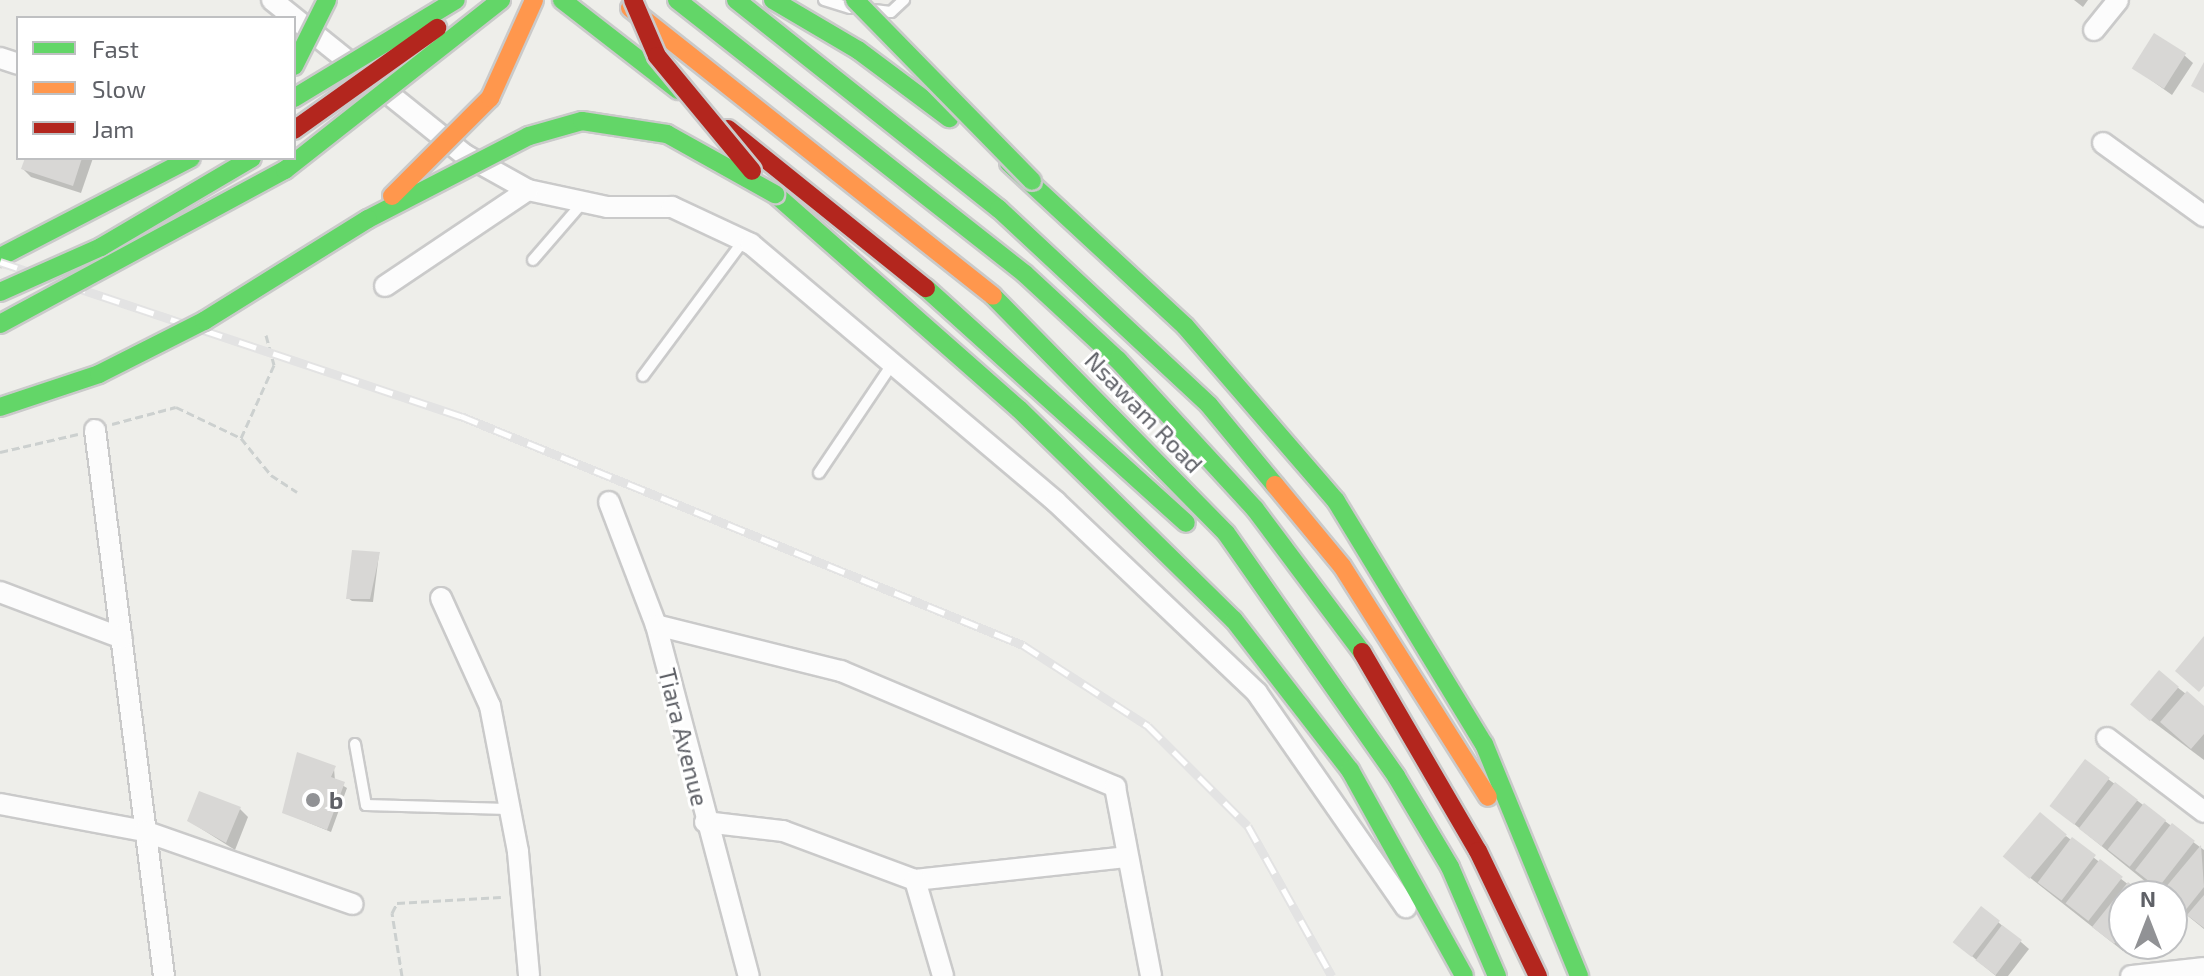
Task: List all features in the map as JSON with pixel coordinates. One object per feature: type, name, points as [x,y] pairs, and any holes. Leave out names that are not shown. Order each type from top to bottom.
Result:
[{"type":"main road","points":[[296,62],[327,0]]},
{"type":"main road","points":[[296,97],[456,0]]},
{"type":"main road","points":[[296,129],[470,0]]},
{"type":"main road","points":[[0,324],[285,170],[501,0]]},
{"type":"main road","points":[[368,219],[490,98],[534,0]]},
{"type":"main road","points":[[562,0],[982,333],[1263,592]]},
{"type":"main road","name":"Nsawam Road","points":[[619,0],[1000,302],[1149,448],[1226,533],[1263,592],[1396,776],[1450,867],[1497,976]]},
{"type":"main road","points":[[633,0],[657,56],[775,194],[1103,489],[1234,620],[1296,697],[1404,858],[1464,976]]},
{"type":"main road","name":"Nsawam Road","points":[[677,0],[1025,274],[1118,360],[1255,509],[1369,662],[1478,851],[1538,976]]},
{"type":"main road","points":[[736,0],[999,209],[1209,405],[1342,566],[1535,869]]},
{"type":"main road","points":[[773,0],[858,50],[1032,181]]},
{"type":"main road","points":[[855,0],[901,55],[1185,326],[1336,501],[1414,620],[1484,744],[1579,976]]},
{"type":"main road","points":[[0,407],[99,374],[191,328],[368,219],[529,136],[582,121],[667,134],[775,194]]},
{"type":"main road","points":[[0,257],[187,160]]},
{"type":"main road","points":[[0,292],[101,247],[249,160]]},
{"type":"street","points":[[272,0],[292,10],[465,155],[528,190],[583,202],[672,207],[744,240],[894,361],[1257,693],[1329,787],[1446,976]]},
{"type":"street","points":[[2094,30],[2118,0]]},
{"type":"street","points":[[2103,143],[2204,216]]},
{"type":"street","points":[[385,286],[528,190]]},
{"type":"street","points":[[95,430],[164,976]]},
{"type":"street","name":"Tiara Avenue","points":[[609,502],[656,625],[705,822],[749,976]]},
{"type":"street","points":[[0,592],[122,638]]},
{"type":"street","points":[[441,598],[490,706],[522,897],[529,976]]},
{"type":"street","points":[[656,625],[841,671],[1099,778],[1121,801],[1126,857],[1151,976]]},
{"type":"street","points":[[2107,738],[2204,812]]},
{"type":"street","points":[[0,804],[144,831],[353,904]]},
{"type":"street","points":[[705,822],[783,831],[915,880],[1126,857]]},
{"type":"street","points":[[915,880],[943,976]]},
{"type":"street","points":[[2131,976],[2204,968]]},
{"type":"lane","points":[[824,0],[891,12],[904,0]]},
{"type":"lane","points":[[533,260],[583,202]]},
{"type":"lane","points":[[643,376],[744,240]]},
{"type":"lane","points":[[819,473],[894,361]]},
{"type":"lane","points":[[355,744],[366,805],[508,809]]},
{"type":"path","points":[[241,438],[274,365],[266,335]]},
{"type":"path","points":[[0,452],[176,407],[241,438],[271,475],[297,492]]},
{"type":"path","points":[[402,976],[392,913],[397,903],[522,897]]},
{"type":"building","points":[[2154,33],[2186,53],[2164,89],[2132,69]]},
{"type":"building","points":[[2204,62],[2204,93],[2191,86]]},
{"type":"building","points":[[24,160],[81,160],[73,186],[21,169]]},
{"type":"building","points":[[352,550],[380,552],[370,599],[346,599]]},
{"type":"building","points":[[2204,636],[2204,686],[2199,692],[2175,671]]},
{"type":"building","points":[[2159,670],[2179,687],[2150,721],[2130,704]]},
{"type":"building","points":[[2187,691],[2204,706],[2204,734],[2191,749],[2160,722]]},
{"type":"building","name":"b","points":[[297,752],[336,766],[331,777],[345,782],[327,830],[282,813]]},
{"type":"building","points":[[2085,759],[2110,778],[2074,825],[2049,806]]},
{"type":"building","points":[[2115,782],[2138,800],[2102,846],[2079,828]]},
{"type":"building","points":[[199,791],[241,807],[226,843],[187,821]]},
{"type":"building","points":[[2144,803],[2166,820],[2130,867],[2108,849]]},
{"type":"building","points":[[2040,812],[2067,834],[2030,879],[2003,856]]},
{"type":"building","points":[[2172,823],[2195,841],[2164,880],[2148,880],[2135,870]]},
{"type":"building","points":[[2072,837],[2096,855],[2062,901],[2038,883]]},
{"type":"building","points":[[2201,845],[2204,887],[2188,907],[2188,880],[2172,880]]},
{"type":"building","points":[[2100,859],[2123,877],[2120,880],[2108,880],[2108,896],[2088,921],[2066,903]]},
{"type":"building","points":[[2204,895],[2204,928],[2188,914]]},
{"type":"building","points":[[1981,906],[2000,921],[1972,957],[1953,942]]},
{"type":"building","points":[[2108,907],[2108,939],[2092,927]]},
{"type":"building","points":[[2002,925],[2022,940],[1995,975],[1976,960]]},
{"type":"railway","points":[[0,262],[461,416],[1023,645],[1148,726],[1248,826],[1332,976]]},
{"type":"traffic: fast","points":[[296,62],[327,0]]},
{"type":"traffic: fast","points":[[296,97],[456,0]]},
{"type":"traffic: fast","points":[[0,324],[285,170],[501,0]]},
{"type":"traffic: fast","points":[[562,0],[678,90]]},
{"type":"traffic: fast","points":[[677,0],[1025,274],[1118,360],[1255,509],[1362,652]]},
{"type":"traffic: fast","points":[[736,0],[999,209],[1209,405],[1275,485]]},
{"type":"traffic: fast","points":[[773,0],[858,50],[949,118]]},
{"type":"traffic: fast","points":[[855,0],[1032,181]]},
{"type":"traffic: fast","points":[[368,219],[529,136],[582,121],[667,134],[775,194]]},
{"type":"traffic: fast","points":[[0,257],[187,160]]},
{"type":"traffic: fast","points":[[0,292],[101,247],[249,160]]},
{"type":"traffic: fast","points":[[1009,163],[1185,326],[1336,501],[1484,744],[1579,976]]},
{"type":"traffic: fast","points":[[775,194],[1019,409],[1234,620],[1350,770],[1464,976]]},
{"type":"traffic: fast","points":[[0,407],[99,374],[204,321],[368,219]]},
{"type":"traffic: fast","points":[[926,288],[1186,523]]},
{"type":"traffic: fast","points":[[993,296],[1226,533],[1396,776],[1450,867],[1497,976]]},
{"type":"traffic: slow","points":[[392,196],[490,98],[534,0]]},
{"type":"traffic: slow","points":[[630,8],[993,296]]},
{"type":"traffic: slow","points":[[1275,485],[1342,566],[1488,797]]},
{"type":"traffic: jam","points":[[633,0],[657,56],[752,171]]},
{"type":"traffic: jam","points":[[296,129],[437,28]]},
{"type":"traffic: jam","points":[[728,129],[926,288]]},
{"type":"traffic: jam","points":[[1362,652],[1478,851],[1538,976]]},
{"type":"place","name":"b","points":[[313,800]]}]
